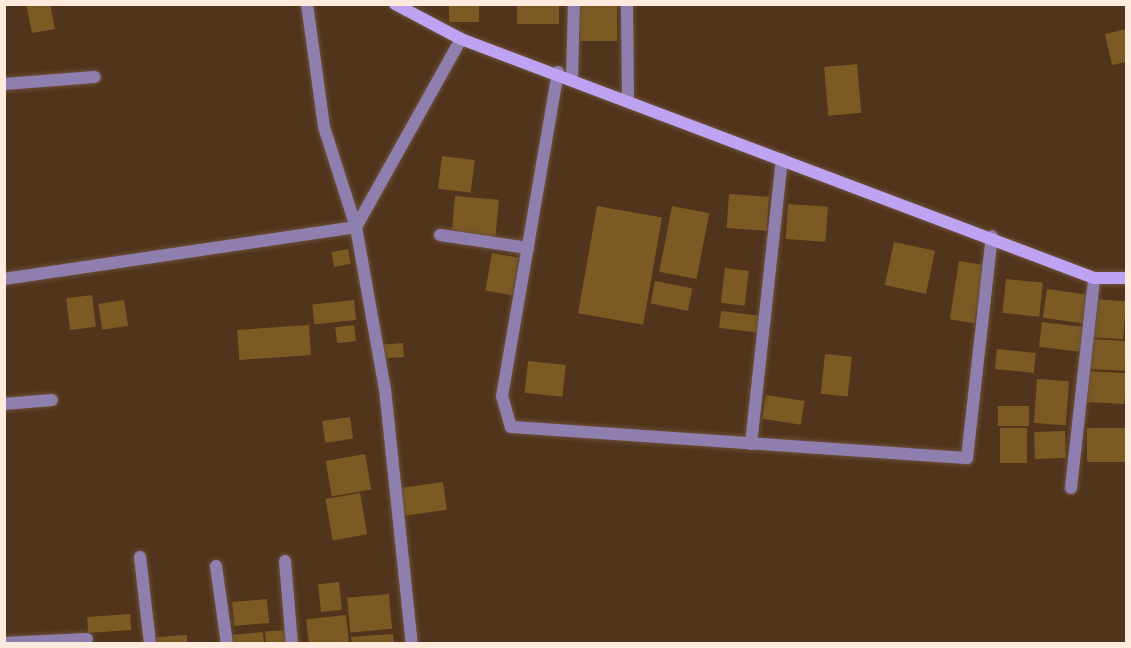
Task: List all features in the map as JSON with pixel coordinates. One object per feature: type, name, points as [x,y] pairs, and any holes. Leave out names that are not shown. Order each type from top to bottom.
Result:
[{"type":"street","points":[[307,4],[324,127],[356,227],[385,388],[412,644]]},
{"type":"street","points":[[395,4],[461,39],[558,72],[782,159],[992,236],[1094,278],[1126,278]]},
{"type":"street","points":[[572,78],[574,4]]},
{"type":"street","points":[[627,4],[628,99]]},
{"type":"street","points":[[356,227],[461,39]]},
{"type":"street","points":[[558,72],[502,396],[511,427],[967,458],[992,236]]},
{"type":"street","points":[[4,84],[95,77]]},
{"type":"street","points":[[751,444],[782,159]]},
{"type":"street","points":[[4,279],[356,227]]},
{"type":"street","points":[[440,234],[528,248]]},
{"type":"street","points":[[1071,488],[1094,278]]},
{"type":"street","points":[[4,404],[52,400]]},
{"type":"street","points":[[140,557],[150,644]]},
{"type":"street","points":[[285,561],[292,644]]},
{"type":"street","points":[[216,566],[227,644]]},
{"type":"street","points":[[4,643],[87,639]]},
{"type":"building","points":[[26,4],[50,4],[55,29],[32,33]]},
{"type":"building","points":[[449,4],[479,4],[479,22],[449,22]]},
{"type":"building","points":[[517,4],[559,4],[559,24],[517,24]]},
{"type":"building","points":[[580,4],[617,4],[617,41],[580,41]]},
{"type":"building","points":[[1126,29],[1126,62],[1112,65],[1105,34]]},
{"type":"building","points":[[857,64],[861,113],[828,116],[824,67]]},
{"type":"building","points":[[442,156],[475,160],[471,193],[438,189]]},
{"type":"building","points":[[729,194],[769,197],[767,231],[727,228]]},
{"type":"building","points":[[455,196],[499,200],[496,237],[452,233]]},
{"type":"building","points":[[788,204],[828,207],[825,242],[786,239]]},
{"type":"building","points":[[597,206],[662,217],[643,325],[578,313]]},
{"type":"building","points":[[672,206],[709,213],[697,279],[659,272]]},
{"type":"building","points":[[894,242],[935,251],[926,294],[885,285]]},
{"type":"building","points":[[348,249],[351,264],[334,267],[331,252]]},
{"type":"building","points":[[492,253],[519,258],[512,295],[485,290]]},
{"type":"building","points":[[959,261],[984,265],[974,323],[950,319]]},
{"type":"building","points":[[725,268],[749,271],[745,306],[721,303]]},
{"type":"building","points":[[1006,279],[1043,283],[1039,317],[1002,313]]},
{"type":"building","points":[[655,281],[692,288],[688,311],[651,304]]},
{"type":"building","points":[[1047,289],[1089,295],[1085,324],[1043,318]]},
{"type":"building","points":[[92,295],[96,327],[70,330],[66,298]]},
{"type":"building","points":[[1094,299],[1126,301],[1123,339],[1091,337]]},
{"type":"building","points":[[124,300],[128,326],[102,330],[98,304]]},
{"type":"building","points":[[354,300],[356,320],[314,324],[312,304]]},
{"type":"building","points":[[721,311],[760,316],[758,333],[719,328]]},
{"type":"building","points":[[1042,322],[1083,327],[1080,352],[1039,347]]},
{"type":"building","points":[[309,325],[311,355],[239,360],[237,330]]},
{"type":"building","points":[[354,325],[356,341],[337,343],[335,327]]},
{"type":"building","points":[[1090,339],[1126,341],[1124,371],[1088,369]]},
{"type":"building","points":[[403,343],[404,357],[384,358],[383,344]]},
{"type":"building","points":[[997,349],[1036,353],[1034,373],[995,369]]},
{"type":"building","points":[[825,354],[852,357],[848,397],[821,394]]},
{"type":"building","points":[[528,361],[566,365],[562,397],[525,393]]},
{"type":"building","points":[[1086,371],[1126,373],[1124,404],[1084,402]]},
{"type":"building","points":[[1037,379],[1069,381],[1066,425],[1034,423]]},
{"type":"building","points":[[766,395],[805,401],[801,425],[762,419]]},
{"type":"building","points":[[998,406],[1029,406],[1029,426],[998,426]]},
{"type":"building","points":[[350,417],[353,439],[325,443],[322,421]]},
{"type":"building","points":[[1000,428],[1027,428],[1027,463],[1000,463]]},
{"type":"building","points":[[1087,428],[1126,428],[1126,462],[1087,462]]},
{"type":"building","points":[[1065,431],[1066,458],[1035,459],[1034,432]]},
{"type":"building","points":[[365,454],[371,489],[332,496],[326,461]]},
{"type":"building","points":[[443,482],[447,510],[401,516],[397,488]]},
{"type":"building","points":[[360,493],[367,534],[333,540],[326,499]]},
{"type":"building","points":[[339,582],[342,610],[321,612],[318,584]]},
{"type":"building","points":[[389,594],[392,629],[350,633],[347,598]]},
{"type":"building","points":[[267,599],[269,623],[234,626],[232,602]]},
{"type":"building","points":[[130,614],[131,630],[88,633],[87,617]]},
{"type":"building","points":[[346,615],[349,642],[309,644],[306,619]]},
{"type":"building","points":[[286,630],[287,644],[266,644],[265,631]]},
{"type":"building","points":[[263,632],[264,644],[232,644],[231,635]]},
{"type":"building","points":[[393,634],[394,644],[352,644],[351,637]]},
{"type":"building","points":[[187,635],[187,644],[157,644],[156,637]]}]
